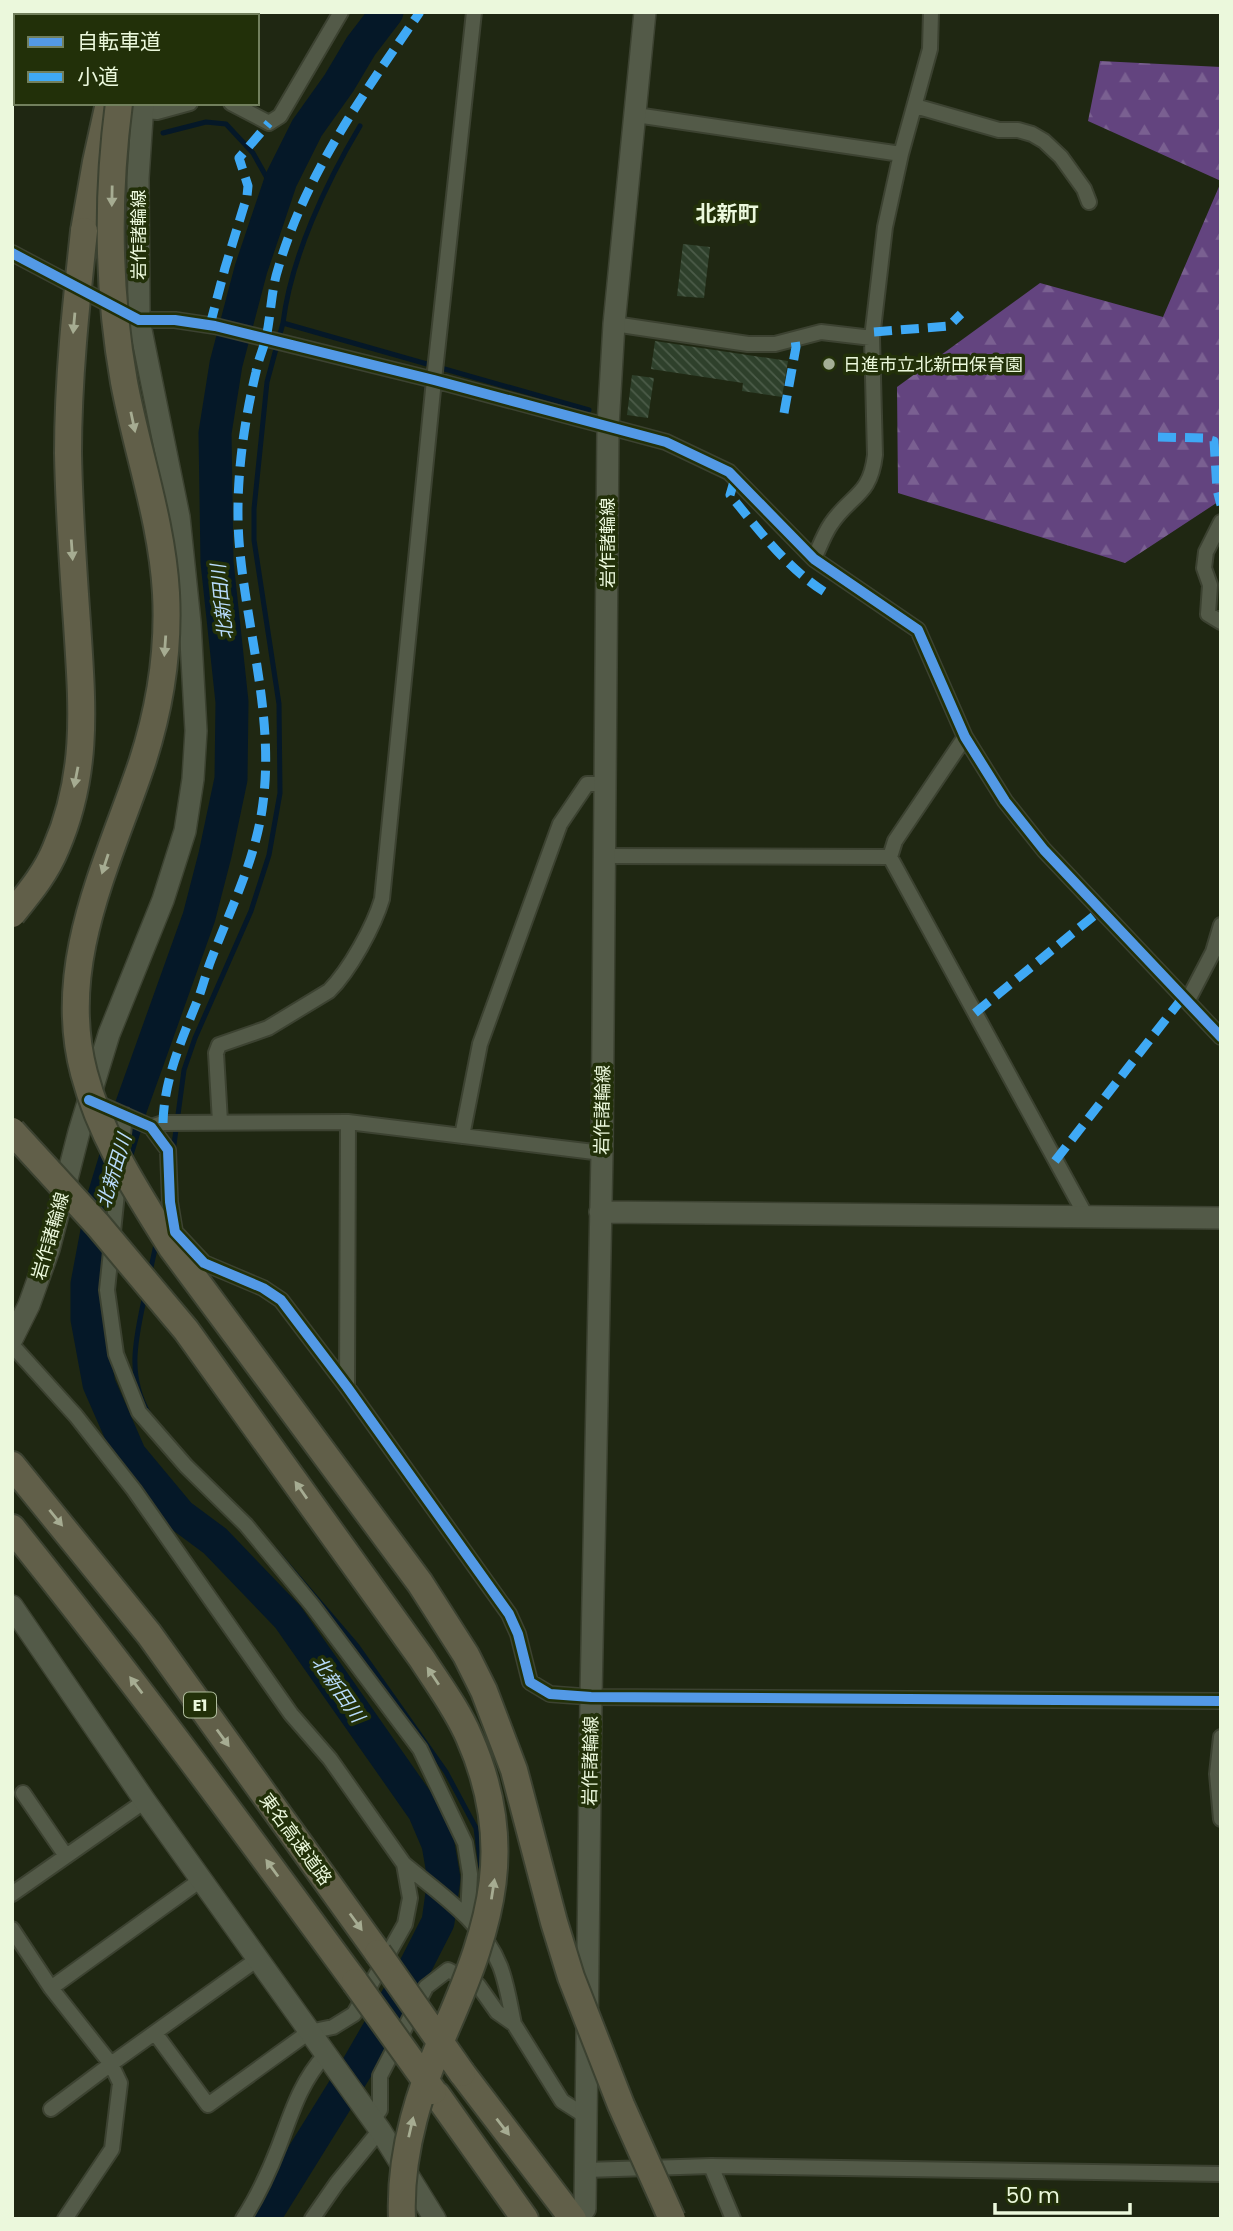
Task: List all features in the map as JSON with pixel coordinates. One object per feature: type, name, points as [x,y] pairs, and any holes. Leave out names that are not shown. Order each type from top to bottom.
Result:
[{"type":"highway","points":[[12,914],[38,882],[56,849],[69,812],[78,771],[83,728],[68,452],[71,368],[84,231],[109,105]]},
{"type":"highway","points":[[135,106],[112,165],[111,225],[116,310],[124,380],[161,551],[166,593],[165,636],[162,679],[155,716],[143,760],[95,892],[77,970],[77,1040],[83,1072],[111,1148],[173,1248],[421,1583],[466,1655],[484,1691],[514,1770],[571,1977],[621,2105],[671,2219]]},
{"type":"highway","points":[[12,1131],[98,1225],[186,1330],[422,1659],[463,1726],[481,1769],[491,1806],[495,1840],[495,1873],[489,1909],[480,1946],[433,2058],[411,2126],[405,2159],[402,2219]]},
{"type":"highway","name":"東名高速道路","points":[[12,1465],[149,1634],[462,2073],[579,2214]]},
{"type":"highway","name":"東名高速道路","points":[[12,1528],[117,1659],[355,1982],[525,2219]]},
{"type":"main road","name":"岩作諸輪線","points":[[579,2214],[586,2170],[587,2117],[591,1697],[602,1153],[608,426],[614,324],[645,12]]},
{"type":"main road","name":"岩作諸輪線","points":[[12,1342],[49,1249],[109,1034],[163,900],[185,831],[193,779],[196,731],[190,623],[179,517],[139,320],[135,106]]},
{"type":"main road","points":[[600,1212],[1221,1218]]},
{"type":"main road","points":[[12,1606],[145,1801],[376,2125],[435,2219]]},
{"type":"street","points":[[235,105],[269,123],[280,116],[341,12]]},
{"type":"street","points":[[220,1122],[216,1053],[219,1045],[268,1028],[329,991],[338,982],[370,929],[382,899],[474,12]]},
{"type":"street","points":[[814,559],[830,524],[865,488],[873,474],[875,455],[872,338],[885,227],[901,154],[930,49],[931,12]]},
{"type":"street","points":[[135,106],[158,112],[183,105]]},
{"type":"street","points":[[915,106],[999,130],[1018,130],[1044,141],[1061,157],[1084,188],[1089,202]]},
{"type":"street","points":[[636,115],[901,154]]},
{"type":"street","points":[[12,253],[139,320],[175,320],[215,326],[434,380],[666,442],[729,472],[814,559],[918,630],[965,737],[1005,801],[1044,850],[1221,1037]]},
{"type":"street","points":[[614,324],[748,344],[775,344],[821,332],[872,338]]},
{"type":"street","points":[[1221,522],[1206,552],[1204,568],[1210,585],[1208,614],[1221,621]]},
{"type":"street","points":[[965,737],[895,841],[890,857],[1086,1216]]},
{"type":"street","points":[[463,1136],[480,1044],[560,824],[587,784],[606,784]]},
{"type":"street","points":[[604,856],[890,857]]},
{"type":"street","points":[[1188,1000],[1213,952],[1221,925]]},
{"type":"street","points":[[89,1100],[150,1127],[168,1150],[170,1202],[175,1232],[204,1263],[263,1288],[281,1300],[347,1387],[509,1614],[518,1634],[530,1682],[550,1694],[591,1697],[1221,1701]]},
{"type":"street","points":[[125,1115],[107,1290],[116,1354],[139,1412],[186,1466],[246,1525],[312,1605],[421,1749],[465,1843],[470,1874],[468,1917]]},
{"type":"street","points":[[347,1387],[348,1122]]},
{"type":"street","points":[[150,1127],[163,1123],[348,1122],[602,1153]]},
{"type":"street","points":[[12,1342],[76,1416],[134,1490],[291,1714],[330,1759],[404,1864],[478,1928],[500,1966],[514,2024],[562,2101],[587,2117]]},
{"type":"street","points":[[1221,1737],[1217,1774],[1221,1819]]},
{"type":"street","points":[[23,1793],[66,1856]]},
{"type":"street","points":[[12,1894],[145,1801]]},
{"type":"street","points":[[155,2033],[208,2105],[309,2032],[333,2026],[354,2014],[405,1924],[410,1898],[404,1864]]},
{"type":"street","points":[[51,1987],[202,1879]]},
{"type":"street","points":[[12,1930],[51,1987],[111,2064],[120,2083],[111,2148],[65,2219]]},
{"type":"street","points":[[51,2109],[259,1958]]},
{"type":"street","points":[[312,2219],[376,2125],[380,2110],[380,2076],[426,1987],[448,1970],[478,1985],[498,2012],[514,2024]]},
{"type":"street","points":[[243,2219],[260,2191],[310,2072],[325,2055]]},
{"type":"street","points":[[711,2166],[733,2219]]},
{"type":"street","points":[[586,2170],[711,2166],[1221,2174]]},
{"type":"green space","points":[[1100,61],[1221,67],[1221,181],[1088,121]]},
{"type":"green space","points":[[1221,182],[1221,500],[1125,563],[898,493],[897,387],[1040,283],[1163,317]]},
{"type":"building","points":[[683,244],[710,247],[704,298],[677,296]]},
{"type":"building","points":[[655,341],[788,361],[782,397],[742,391],[743,383],[651,369]]},
{"type":"building","points":[[632,375],[654,378],[648,418],[627,415]]},
{"type":"waterway","name":"北新田川","points":[[263,2219],[355,2071],[438,1922],[444,1879],[438,1844],[424,1811],[288,1617],[215,1541],[180,1515],[130,1455],[99,1384],[87,1319],[87,1284],[103,1199],[131,1107],[199,917],[231,779],[232,702],[217,562],[215,433],[226,364],[251,269],[281,180],[307,128],[361,46],[387,12]]},
{"type":"waterway","points":[[163,133],[206,122],[226,124],[253,153],[276,194]]},
{"type":"waterway","points":[[283,323],[294,272],[312,221],[360,126]]},
{"type":"waterway","points":[[173,1152],[184,1070],[195,1038],[251,911],[269,855],[280,793],[279,704],[254,540],[254,509],[267,382],[283,323],[589,410]]},
{"type":"waterway","points":[[150,1272],[157,1240]]},
{"type":"waterway","points":[[145,1295],[136,1341],[135,1370],[137,1385],[149,1414]]},
{"type":"waterway","points":[[274,1549],[357,1646],[446,1772],[476,1828],[481,1868]]},
{"type":"marked path","points":[[163,1123],[175,1060],[241,886],[262,810],[265,776],[263,709],[243,575],[238,499],[247,413],[266,338],[276,277],[290,234],[320,167],[338,135],[420,12]]},
{"type":"marked path","points":[[210,325],[247,196],[248,186],[239,158],[269,123]]},
{"type":"marked path","points":[[874,332],[949,326],[961,314]]},
{"type":"marked path","points":[[784,413],[795,340]]},
{"type":"marked path","points":[[1158,437],[1203,438],[1214,441],[1217,490],[1221,505]]},
{"type":"marked path","points":[[735,478],[730,495],[787,561],[828,594]]},
{"type":"marked path","points":[[975,1013],[1101,910]]},
{"type":"marked path","points":[[1055,1161],[1184,996]]},
{"type":"cycle path","points":[[12,253],[139,320],[175,320],[215,326],[434,380],[666,442],[729,472],[814,559],[918,630],[965,737],[1005,801],[1044,850],[1221,1037]]},
{"type":"cycle path","points":[[89,1100],[151,1127],[168,1150],[170,1202],[175,1232],[204,1263],[263,1288],[281,1300],[347,1387],[509,1614],[518,1634],[530,1682],[550,1694],[591,1697],[1221,1701]]},
{"type":"place","name":"日進市立北新田保育園","points":[[829,364]]},
{"type":"district","name":"北新町","points":[[727,213]]}]
